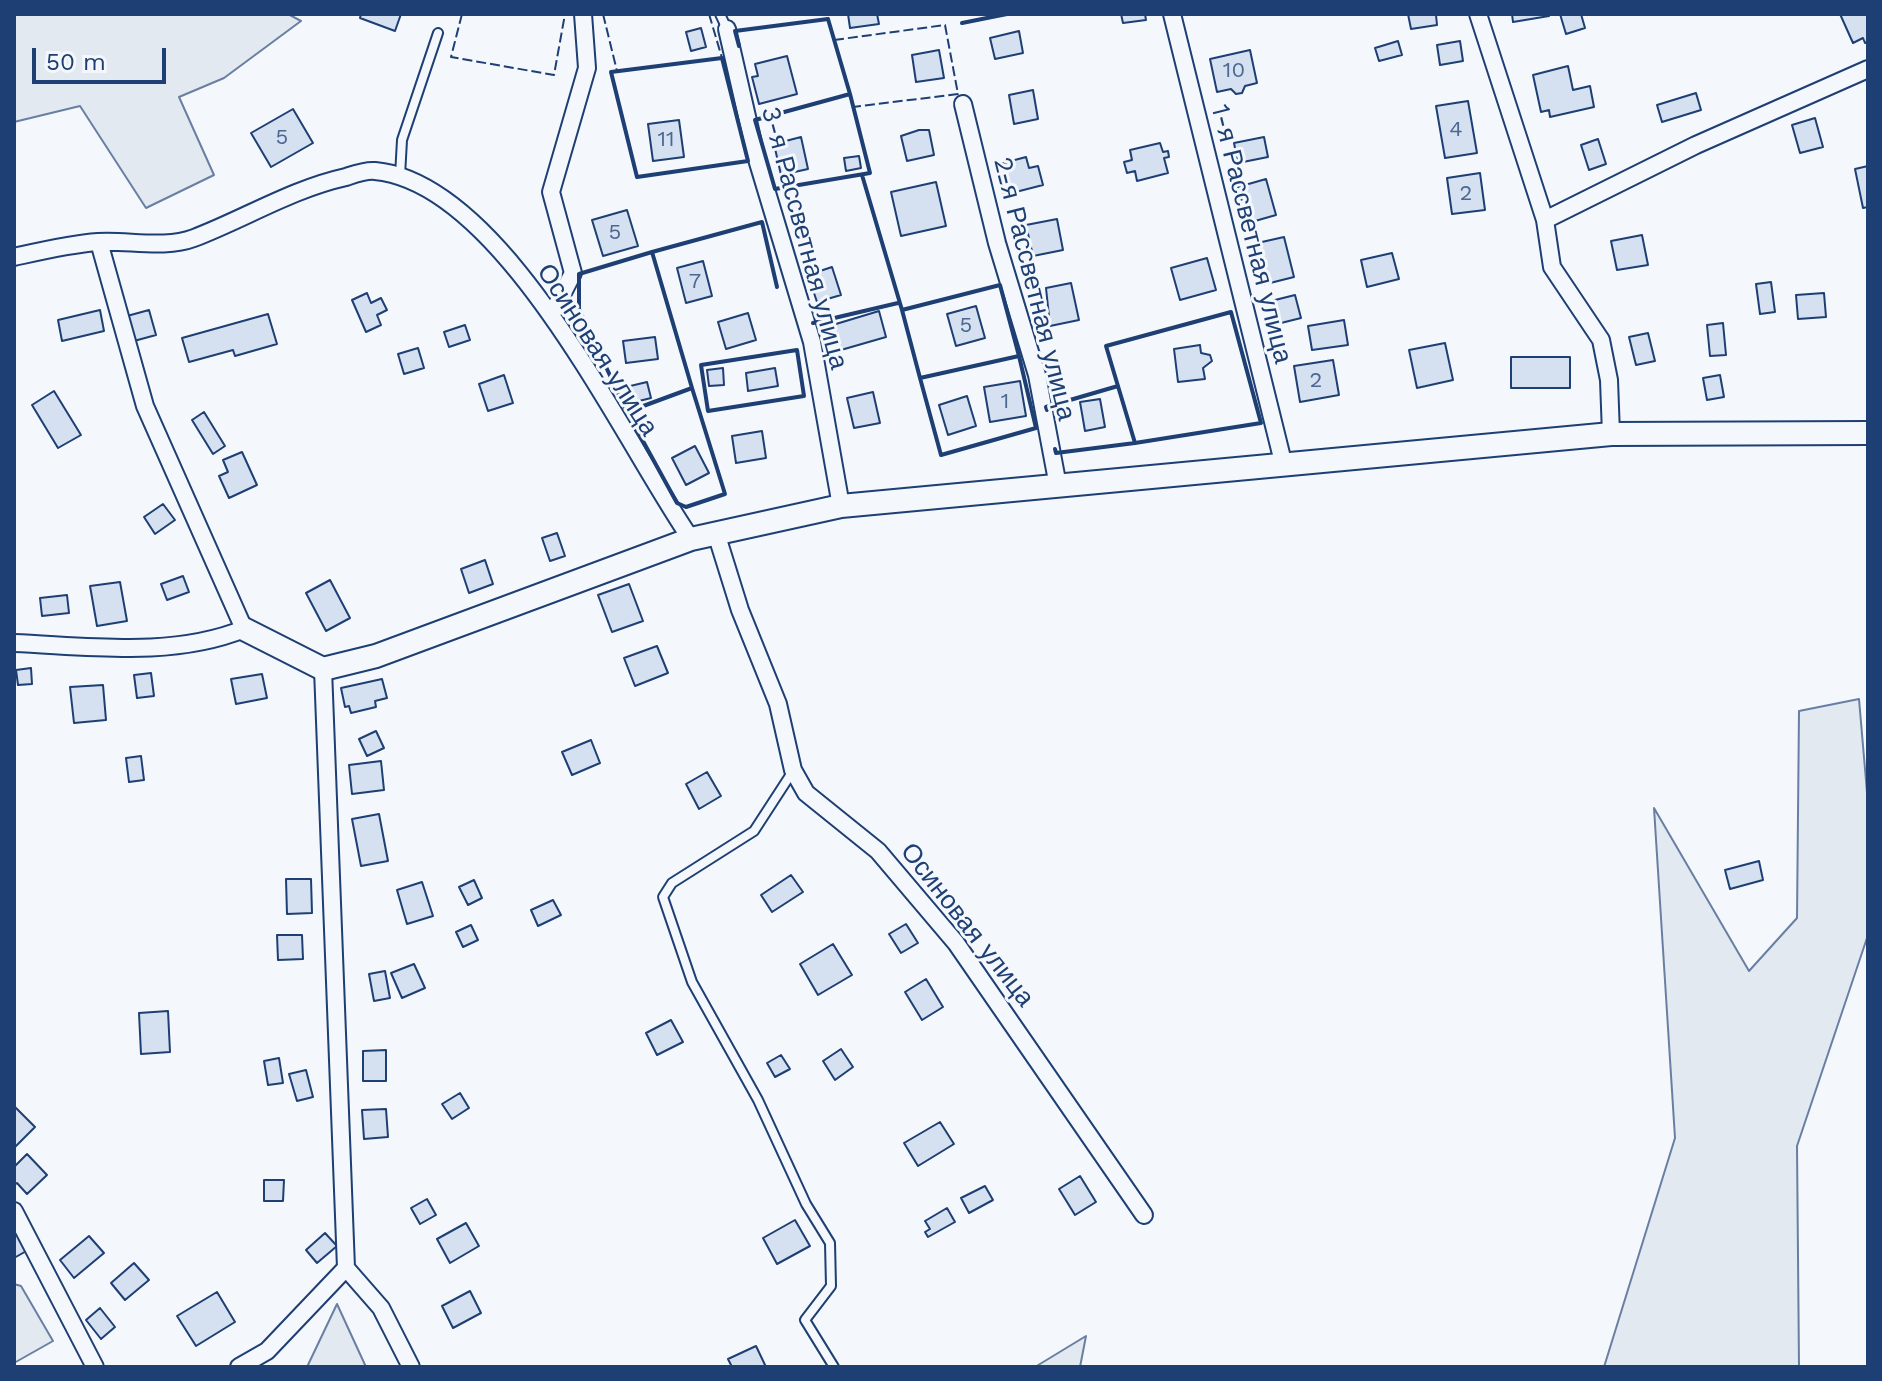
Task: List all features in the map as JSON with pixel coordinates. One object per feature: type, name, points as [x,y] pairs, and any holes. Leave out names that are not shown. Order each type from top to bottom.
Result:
[{"type":"street","points":[[552,314],[573,273],[551,192],[587,68],[583,14]]},
{"type":"street","name":"1-я Рассветная улица","points":[[1172,14],[1284,466]]},
{"type":"street","points":[[1478,14],[1545,220],[1552,267],[1601,340],[1609,380],[1611,434]]},
{"type":"street","name":"3-я Рассветная улица","points":[[723,22],[756,156],[812,342],[841,506]]},
{"type":"street","points":[[1545,220],[1696,145],[1868,69]]},
{"type":"street","name":"2-я Рассветная улица","points":[[963,104],[997,243],[1037,375],[1058,486]]},
{"type":"street","name":"Осиновая улица","points":[[14,257],[99,242],[141,244],[191,240],[311,185],[372,170],[400,176],[459,210],[510,260],[552,314],[691,539]]},
{"type":"street","points":[[99,242],[145,406],[244,629],[323,669],[376,656],[691,539],[841,506],[1611,434],[1868,433]]},
{"type":"street","name":"Осиновая улица","points":[[716,533],[740,610],[778,704],[793,770],[806,793],[878,851],[956,943],[1144,1215]]},
{"type":"street","points":[[14,643],[157,648],[220,638],[244,629]]},
{"type":"street","points":[[323,669],[346,1268],[381,1308],[411,1367]]},
{"type":"street","points":[[14,1211],[95,1367]]},
{"type":"street","points":[[239,1367],[267,1351],[346,1268]]},
{"type":"lane","points":[[400,176],[402,140],[438,33]]},
{"type":"lane","points":[[793,770],[754,831],[672,883],[663,897],[692,982],[758,1100],[806,1204],[830,1243],[831,1286],[805,1320],[834,1367]]},
{"type":"shaded area","points":[[14,14],[288,14],[301,21],[224,78],[179,97],[214,175],[146,208],[80,106],[14,122]]},
{"type":"shaded area","points":[[1859,699],[1868,804],[1868,935],[1797,1146],[1799,1367],[1604,1367],[1675,1138],[1654,808],[1749,971],[1797,918],[1799,711]]},
{"type":"shaded area","points":[[14,1284],[21,1286],[53,1341],[14,1363]]},
{"type":"shaded area","points":[[337,1304],[366,1367],[307,1367]]},
{"type":"shaded area","points":[[1086,1336],[1080,1367],[1035,1367]]},
{"type":"building","points":[[361,14],[401,14],[395,31],[360,18]]},
{"type":"building","points":[[848,14],[877,14],[879,24],[850,28]]},
{"type":"building","points":[[1121,14],[1145,14],[1146,20],[1123,23]]},
{"type":"building","points":[[1408,14],[1442,14],[1436,15],[1437,25],[1411,29]]},
{"type":"building","points":[[1512,14],[1548,14],[1549,16],[1513,22]]},
{"type":"building","points":[[1560,14],[1581,14],[1585,28],[1566,34]]},
{"type":"building","points":[[1840,14],[1867,14],[1868,42],[1865,43],[1863,38],[1853,43]]},
{"type":"building","points":[[701,28],[706,47],[691,51],[686,32]]},
{"type":"building","points":[[1019,31],[1023,53],[995,59],[990,38]]},
{"type":"building","points":[[1398,41],[1402,55],[1379,61],[1375,48]]},
{"type":"building","points":[[1460,41],[1463,61],[1440,65],[1437,45]]},
{"type":"building","points":[[939,50],[944,78],[916,82],[912,55]]},
{"type":"building","points":[[1250,50],[1257,83],[1245,86],[1242,93],[1236,94],[1231,89],[1217,92],[1210,59]]},
{"type":"building","points":[[787,56],[797,94],[759,104],[752,77],[758,76],[755,64]]},
{"type":"building","points":[[1568,66],[1573,90],[1590,86],[1594,107],[1550,117],[1549,110],[1541,112],[1533,75]]},
{"type":"building","points":[[1033,90],[1038,119],[1014,124],[1009,95]]},
{"type":"building","points":[[1696,93],[1701,110],[1662,122],[1657,105]]},
{"type":"building","points":[[1468,101],[1477,153],[1445,158],[1436,106]]},
{"type":"building","points":[[293,109],[313,143],[271,167],[251,133]]},
{"type":"building","points":[[1815,118],[1823,147],[1800,153],[1792,125]]},
{"type":"building","points":[[679,120],[684,157],[653,161],[648,124]]},
{"type":"building","points":[[929,130],[934,155],[907,161],[901,136]]},
{"type":"building","points":[[801,137],[808,169],[781,175],[774,144]]},
{"type":"building","points":[[1264,137],[1268,157],[1238,163],[1234,143]]},
{"type":"building","points":[[1598,139],[1606,164],[1589,170],[1581,145]]},
{"type":"building","points":[[1160,143],[1163,152],[1168,151],[1169,157],[1164,158],[1168,173],[1137,181],[1135,171],[1127,173],[1124,162],[1132,160],[1130,150]]},
{"type":"building","points":[[859,156],[861,168],[846,171],[844,158]]},
{"type":"building","points":[[1026,157],[1029,168],[1038,166],[1043,185],[1004,195],[996,165]]},
{"type":"building","points":[[1868,166],[1868,207],[1863,208],[1855,169]]},
{"type":"building","points":[[1480,173],[1485,210],[1452,214],[1447,178]]},
{"type":"building","points":[[1266,179],[1276,215],[1248,223],[1238,187]]},
{"type":"building","points":[[936,182],[946,226],[901,236],[891,192]]},
{"type":"building","points":[[627,210],[638,246],[603,256],[592,220]]},
{"type":"building","points":[[1057,219],[1063,250],[1033,256],[1026,225]]},
{"type":"building","points":[[1642,235],[1648,265],[1617,270],[1611,241]]},
{"type":"building","points":[[1284,237],[1294,277],[1262,285],[1253,244]]},
{"type":"building","points":[[1392,253],[1399,279],[1367,287],[1361,260]]},
{"type":"building","points":[[1207,258],[1216,290],[1180,300],[1171,268]]},
{"type":"building","points":[[703,261],[712,296],[686,303],[677,268]]},
{"type":"building","points":[[832,267],[841,295],[817,302],[808,275]]},
{"type":"building","points":[[1771,282],[1775,312],[1760,314],[1756,284]]},
{"type":"building","points":[[1071,283],[1079,320],[1050,326],[1046,288]]},
{"type":"building","points":[[367,293],[371,303],[381,298],[387,310],[377,315],[381,325],[366,332],[352,300]]},
{"type":"building","points":[[1824,293],[1826,317],[1798,319],[1796,295]]},
{"type":"building","points":[[1295,295],[1301,318],[1273,325],[1267,302]]},
{"type":"building","points":[[976,306],[985,338],[956,346],[947,314]]},
{"type":"building","points":[[100,310],[104,331],[62,341],[58,320]]},
{"type":"building","points":[[149,310],[156,335],[134,341],[127,316]]},
{"type":"building","points":[[879,311],[886,337],[834,352],[826,327]]},
{"type":"building","points":[[748,313],[756,340],[726,349],[718,322]]},
{"type":"building","points":[[268,314],[277,344],[235,356],[233,350],[189,362],[182,338]]},
{"type":"building","points":[[1344,320],[1348,345],[1312,350],[1308,326]]},
{"type":"building","points":[[1723,323],[1726,355],[1710,356],[1707,325]]},
{"type":"building","points":[[465,325],[470,340],[449,347],[444,332]]},
{"type":"building","points":[[1648,333],[1655,361],[1636,365],[1629,337]]},
{"type":"building","points":[[655,337],[658,359],[626,363],[623,341]]},
{"type":"building","points":[[1445,343],[1453,380],[1417,388],[1409,350]]},
{"type":"building","points":[[1200,345],[1201,353],[1210,355],[1212,361],[1203,368],[1205,379],[1178,382],[1174,349]]},
{"type":"building","points":[[418,348],[424,368],[404,374],[398,354]]},
{"type":"building","points":[[1511,357],[1570,357],[1570,388],[1511,388]]},
{"type":"building","points":[[1333,360],[1339,395],[1300,402],[1294,366]]},
{"type":"building","points":[[1055,362],[1064,396],[1048,400],[1039,367]]},
{"type":"building","points":[[723,368],[724,385],[709,386],[707,370]]},
{"type":"building","points":[[775,368],[778,386],[748,391],[746,373]]},
{"type":"building","points":[[504,375],[513,403],[488,411],[479,384]]},
{"type":"building","points":[[1720,375],[1724,397],[1707,400],[1703,378]]},
{"type":"building","points":[[1020,381],[1026,416],[990,422],[984,387]]},
{"type":"building","points":[[647,382],[651,398],[631,403],[626,387]]},
{"type":"building","points":[[54,391],[81,435],[58,448],[32,405]]},
{"type":"building","points":[[873,392],[880,423],[854,428],[847,398]]},
{"type":"building","points":[[967,396],[976,426],[948,435],[939,405]]},
{"type":"building","points":[[1100,399],[1105,427],[1085,431],[1080,402]]},
{"type":"building","points":[[204,412],[225,446],[213,454],[192,420]]},
{"type":"building","points":[[762,431],[766,458],[736,463],[732,436]]},
{"type":"building","points":[[695,446],[709,473],[686,485],[672,458]]},
{"type":"building","points":[[242,452],[257,485],[229,498],[219,476],[228,472],[223,460]]},
{"type":"building","points":[[163,504],[175,520],[155,534],[144,517]]},
{"type":"building","points":[[557,533],[565,556],[550,561],[542,538]]},
{"type":"building","points":[[485,560],[493,584],[469,593],[461,569]]},
{"type":"building","points":[[183,576],[189,592],[167,600],[161,584]]},
{"type":"building","points":[[330,580],[350,618],[326,631],[306,593]]},
{"type":"building","points":[[120,582],[127,621],[97,626],[90,586]]},
{"type":"building","points":[[629,584],[643,621],[612,632],[598,595]]},
{"type":"building","points":[[67,595],[69,613],[42,616],[40,598]]},
{"type":"building","points":[[657,646],[668,673],[635,686],[624,658]]},
{"type":"building","points":[[31,668],[32,684],[18,685],[16,670]]},
{"type":"building","points":[[151,673],[154,696],[137,698],[134,675]]},
{"type":"building","points":[[262,674],[267,698],[236,704],[231,679]]},
{"type":"building","points":[[382,679],[387,698],[375,701],[376,707],[351,713],[349,706],[345,707],[341,688]]},
{"type":"building","points":[[103,685],[106,720],[74,723],[70,687]]},
{"type":"building","points":[[376,731],[384,748],[367,756],[359,739]]},
{"type":"building","points":[[591,740],[600,763],[572,775],[562,752]]},
{"type":"building","points":[[141,756],[144,780],[129,782],[126,758]]},
{"type":"building","points":[[381,761],[384,790],[352,794],[349,765]]},
{"type":"building","points":[[707,772],[721,796],[699,809],[686,784]]},
{"type":"building","points":[[379,814],[388,861],[361,866],[352,819]]},
{"type":"building","points":[[1759,861],[1763,880],[1730,889],[1725,870]]},
{"type":"building","points":[[791,875],[803,892],[772,912],[761,895]]},
{"type":"building","points":[[286,879],[311,879],[312,913],[287,914]]},
{"type":"building","points":[[474,880],[482,898],[468,905],[459,887]]},
{"type":"building","points":[[422,882],[433,916],[407,924],[397,890]]},
{"type":"building","points":[[553,900],[561,915],[538,926],[531,910]]},
{"type":"building","points":[[906,924],[918,943],[901,953],[889,934]]},
{"type":"building","points":[[471,925],[478,940],[463,947],[456,932]]},
{"type":"building","points":[[277,935],[302,935],[303,959],[278,960]]},
{"type":"building","points":[[833,944],[852,975],[818,995],[800,964]]},
{"type":"building","points":[[414,964],[425,988],[402,998],[391,973]]},
{"type":"building","points":[[385,971],[390,998],[374,1001],[369,974]]},
{"type":"building","points":[[926,979],[943,1007],[922,1020],[905,992]]},
{"type":"building","points":[[168,1011],[170,1052],[141,1054],[139,1013]]},
{"type":"building","points":[[671,1020],[683,1042],[657,1055],[646,1033]]},
{"type":"building","points":[[841,1049],[853,1067],[835,1080],[823,1061]]},
{"type":"building","points":[[386,1050],[386,1081],[363,1081],[363,1051]]},
{"type":"building","points":[[781,1055],[790,1069],[775,1077],[767,1063]]},
{"type":"building","points":[[279,1058],[283,1083],[268,1085],[264,1061]]},
{"type":"building","points":[[306,1070],[313,1097],[297,1101],[289,1074]]},
{"type":"building","points":[[460,1093],[469,1108],[452,1119],[442,1104]]},
{"type":"building","points":[[14,1106],[35,1127],[14,1148]]},
{"type":"building","points":[[386,1109],[388,1137],[364,1139],[362,1110]]},
{"type":"building","points":[[940,1122],[954,1144],[918,1166],[904,1143]]},
{"type":"building","points":[[27,1154],[47,1175],[27,1194],[17,1183],[14,1185],[14,1167]]},
{"type":"building","points":[[1080,1176],[1096,1202],[1075,1215],[1059,1189]]},
{"type":"building","points":[[264,1180],[284,1180],[283,1201],[264,1201]]},
{"type":"building","points":[[985,1186],[993,1200],[969,1213],[961,1198]]},
{"type":"building","points":[[427,1199],[436,1215],[420,1224],[411,1208]]},
{"type":"building","points":[[947,1208],[955,1222],[928,1237],[925,1232],[930,1229],[925,1221]]},
{"type":"building","points":[[795,1220],[810,1246],[777,1264],[763,1238]]},
{"type":"building","points":[[14,1221],[30,1249],[14,1258]]},
{"type":"building","points":[[466,1223],[479,1246],[450,1263],[437,1239]]},
{"type":"building","points":[[325,1233],[337,1246],[317,1263],[306,1250]]},
{"type":"building","points":[[89,1236],[104,1253],[74,1278],[60,1260]]},
{"type":"building","points":[[134,1263],[149,1280],[125,1300],[111,1283]]},
{"type":"building","points":[[470,1291],[481,1313],[453,1328],[442,1306]]},
{"type":"building","points":[[217,1292],[235,1322],[196,1346],[177,1316]]},
{"type":"building","points":[[100,1308],[115,1327],[101,1339],[86,1320]]},
{"type":"building","points":[[756,1346],[766,1367],[732,1367],[728,1359]]},
{"type":"fence","points":[[462,14],[451,57],[554,75],[565,14]]},
{"type":"fence","points":[[603,14],[617,71]]},
{"type":"fence","points":[[709,14],[722,58]]},
{"type":"fence","points":[[834,40],[945,25],[958,94],[853,107]]},
{"type":"wall","points":[[962,23],[1007,14]]},
{"type":"wall","points":[[739,46],[735,31],[828,19],[850,94]]},
{"type":"wall","points":[[722,58],[748,161],[637,177],[611,72],[722,58]]},
{"type":"wall","points":[[850,94],[870,173],[775,189],[755,120],[850,94]]},
{"type":"wall","points":[[862,175],[902,310]]},
{"type":"wall","points":[[652,252],[762,222],[777,287]]},
{"type":"wall","points":[[652,252],[692,388],[627,412],[579,309],[579,274],[652,252]]},
{"type":"wall","points":[[920,378],[902,310],[1000,285],[1019,356]]},
{"type":"wall","points":[[813,323],[898,303]]},
{"type":"wall","points":[[1231,312],[1261,423],[1135,443],[1106,346],[1231,312]]},
{"type":"wall","points":[[797,350],[804,396],[708,411],[701,365],[797,350]]},
{"type":"wall","points":[[1019,356],[1036,428],[941,455],[920,378],[1019,356]]},
{"type":"wall","points":[[1047,410],[1046,407],[1118,386]]},
{"type":"wall","points":[[627,412],[677,503],[686,507],[725,494],[692,388]]},
{"type":"wall","points":[[1055,449],[1056,453],[1135,443]]}]
